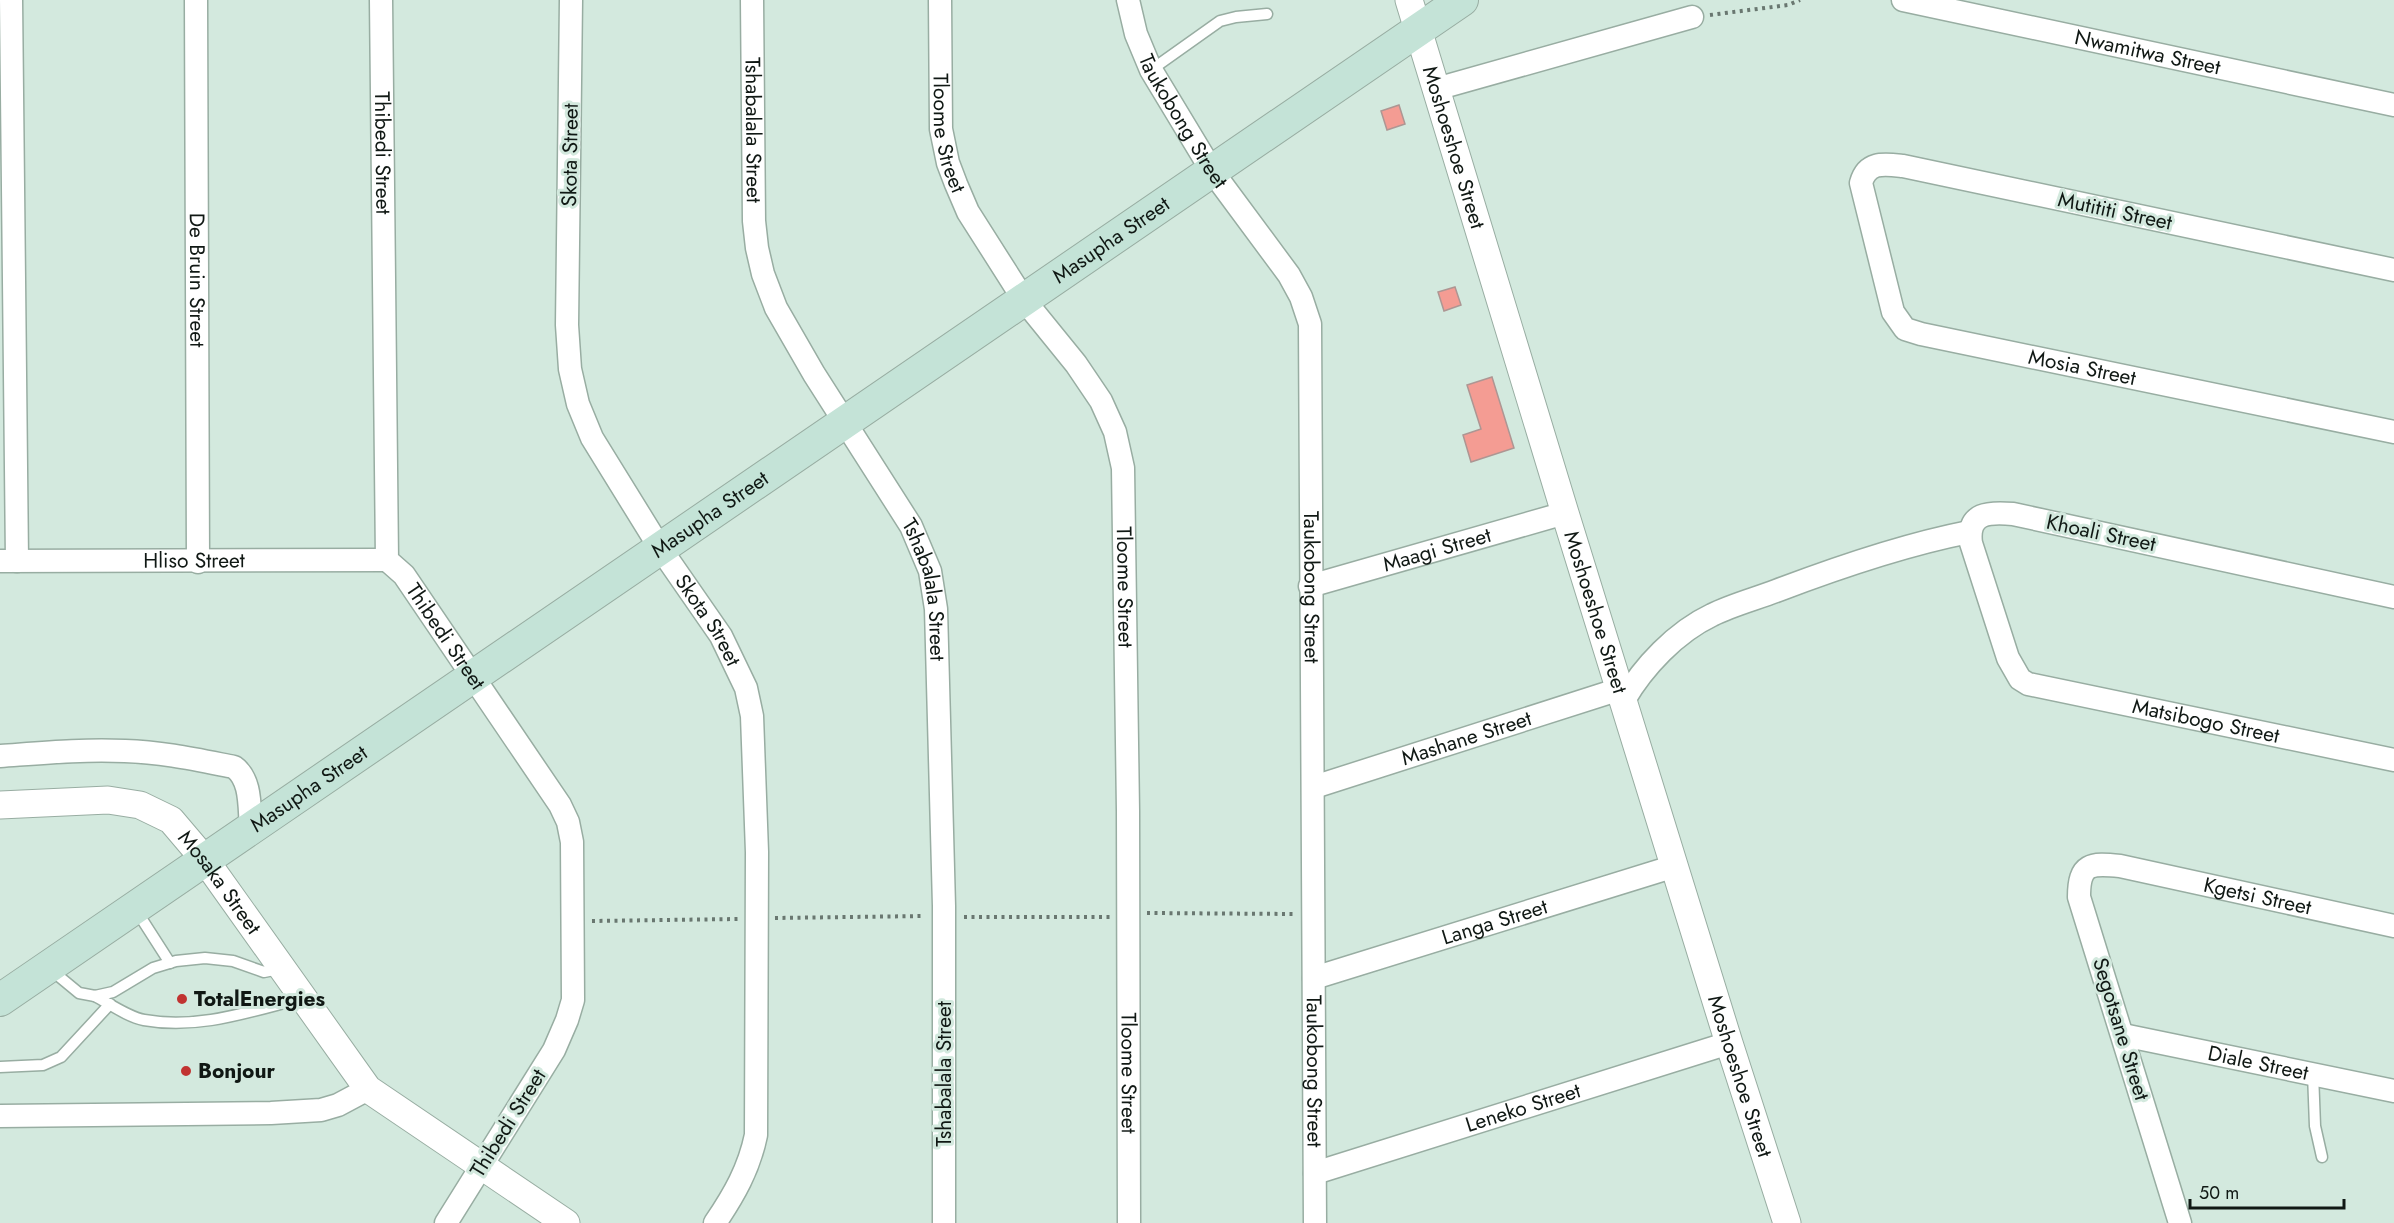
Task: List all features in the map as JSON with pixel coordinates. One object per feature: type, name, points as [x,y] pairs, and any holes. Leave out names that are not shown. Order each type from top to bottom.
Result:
[{"type":"main road","name":"Masupha Street","points":[[0,1000],[1461,0]]},
{"type":"street","points":[[9,561],[11,0]]},
{"type":"street","name":"De Bruin Street","points":[[196,0],[198,562]]},
{"type":"street","name":"Thibedi Street","points":[[381,0],[387,560],[404,575],[560,805],[568,822],[572,854],[573,1000],[567,1020],[554,1050],[446,1223]]},
{"type":"street","name":"Skota Street","points":[[571,0],[567,326],[570,369],[578,404],[592,438],[660,548],[721,636],[746,688],[752,716],[757,852],[756,1135],[751,1159],[737,1190],[714,1223]]},
{"type":"street","name":"Tshabalala Street","points":[[752,0],[754,221],[763,274],[776,308],[922,547],[930,572],[936,609],[944,906],[944,1223]]},
{"type":"street","name":"Tloome Street","points":[[940,0],[941,129],[948,163],[968,212],[1024,300],[1076,364],[1101,401],[1115,432],[1123,468],[1128,788],[1129,1223]]},
{"type":"street","name":"Taukobong Street","points":[[1128,0],[1136,34],[1151,70],[1212,171],[1289,275],[1307,310],[1311,343],[1310,586],[1314,786],[1315,1223]]},
{"type":"street","name":"Moshoeshoe Street","points":[[1409,0],[1782,1221]]},
{"type":"street","name":"Nwamitwa Street","points":[[1903,0],[2394,105]]},
{"type":"street","points":[[1436,89],[1692,17]]},
{"type":"street","name":"Mutititi Street","points":[[1863,198],[1861,183],[1863,174],[1868,168],[1883,164],[1903,166],[2394,270]]},
{"type":"street","name":"Mosia Street","points":[[1863,198],[1893,312],[1905,329],[1938,338],[2394,432]]},
{"type":"street","name":"Khoali Street","points":[[1970,532],[1976,520],[1989,512],[2013,514],[2394,597]]},
{"type":"street","name":"Maagi Street","points":[[1310,586],[1565,513]]},
{"type":"street","points":[[1622,694],[1654,659],[1690,628],[1711,615],[1808,579],[1926,540],[1970,532]]},
{"type":"street","name":"Matsibogo Street","points":[[1970,532],[1971,543],[2008,658],[2020,680],[2028,684],[2394,760]]},
{"type":"street","name":"Hliso Street","points":[[9,561],[387,560]]},
{"type":"street","name":"Mashane Street","points":[[1314,786],[1622,694]]},
{"type":"street","points":[[0,756],[80,750],[127,751],[171,755],[234,767],[242,772],[246,781],[251,828]]},
{"type":"street","name":"Mosaka Street","points":[[0,805],[108,800],[140,805],[171,820],[205,860],[368,1089],[566,1223]]},
{"type":"street","name":"Segotsane Street","points":[[2120,866],[2096,864],[2088,868],[2081,876],[2079,897],[2180,1223]]},
{"type":"street","name":"Langa Street","points":[[1314,978],[1675,866]]},
{"type":"street","name":"Kgetsi Street","points":[[2120,866],[2394,926]]},
{"type":"street","name":"Diale Street","points":[[2123,1035],[2394,1090]]},
{"type":"street","name":"Leneko Street","points":[[1315,1173],[1729,1043]]},
{"type":"street","points":[[0,1116],[271,1113],[321,1110],[338,1106],[368,1089]]},
{"type":"lane","points":[[1151,70],[1220,21],[1227,18],[1267,14]]},
{"type":"lane","points":[[135,908],[170,963]]},
{"type":"lane","points":[[94,996],[113,992],[153,968],[170,963],[205,958],[233,961],[264,972],[282,968]]},
{"type":"lane","points":[[47,967],[80,993],[94,996],[142,1020],[207,1022],[303,998]]},
{"type":"lane","points":[[0,1066],[43,1065],[60,1057],[110,1004]]},
{"type":"lane","points":[[2313,1072],[2315,1126],[2322,1156]]},
{"type":"path","points":[[1692,17],[1788,5],[1800,0]]},
{"type":"building","points":[[1399,105],[1405,124],[1387,130],[1381,111]]},
{"type":"building","points":[[1455,287],[1461,305],[1444,311],[1438,292]]},
{"type":"building","points":[[1492,377],[1514,448],[1471,462],[1463,435],[1481,429],[1467,385]]},
{"type":"place","name":"TotalEnergies","points":[[182,999]]},
{"type":"place","name":"Bonjour","points":[[186,1071]]}]
